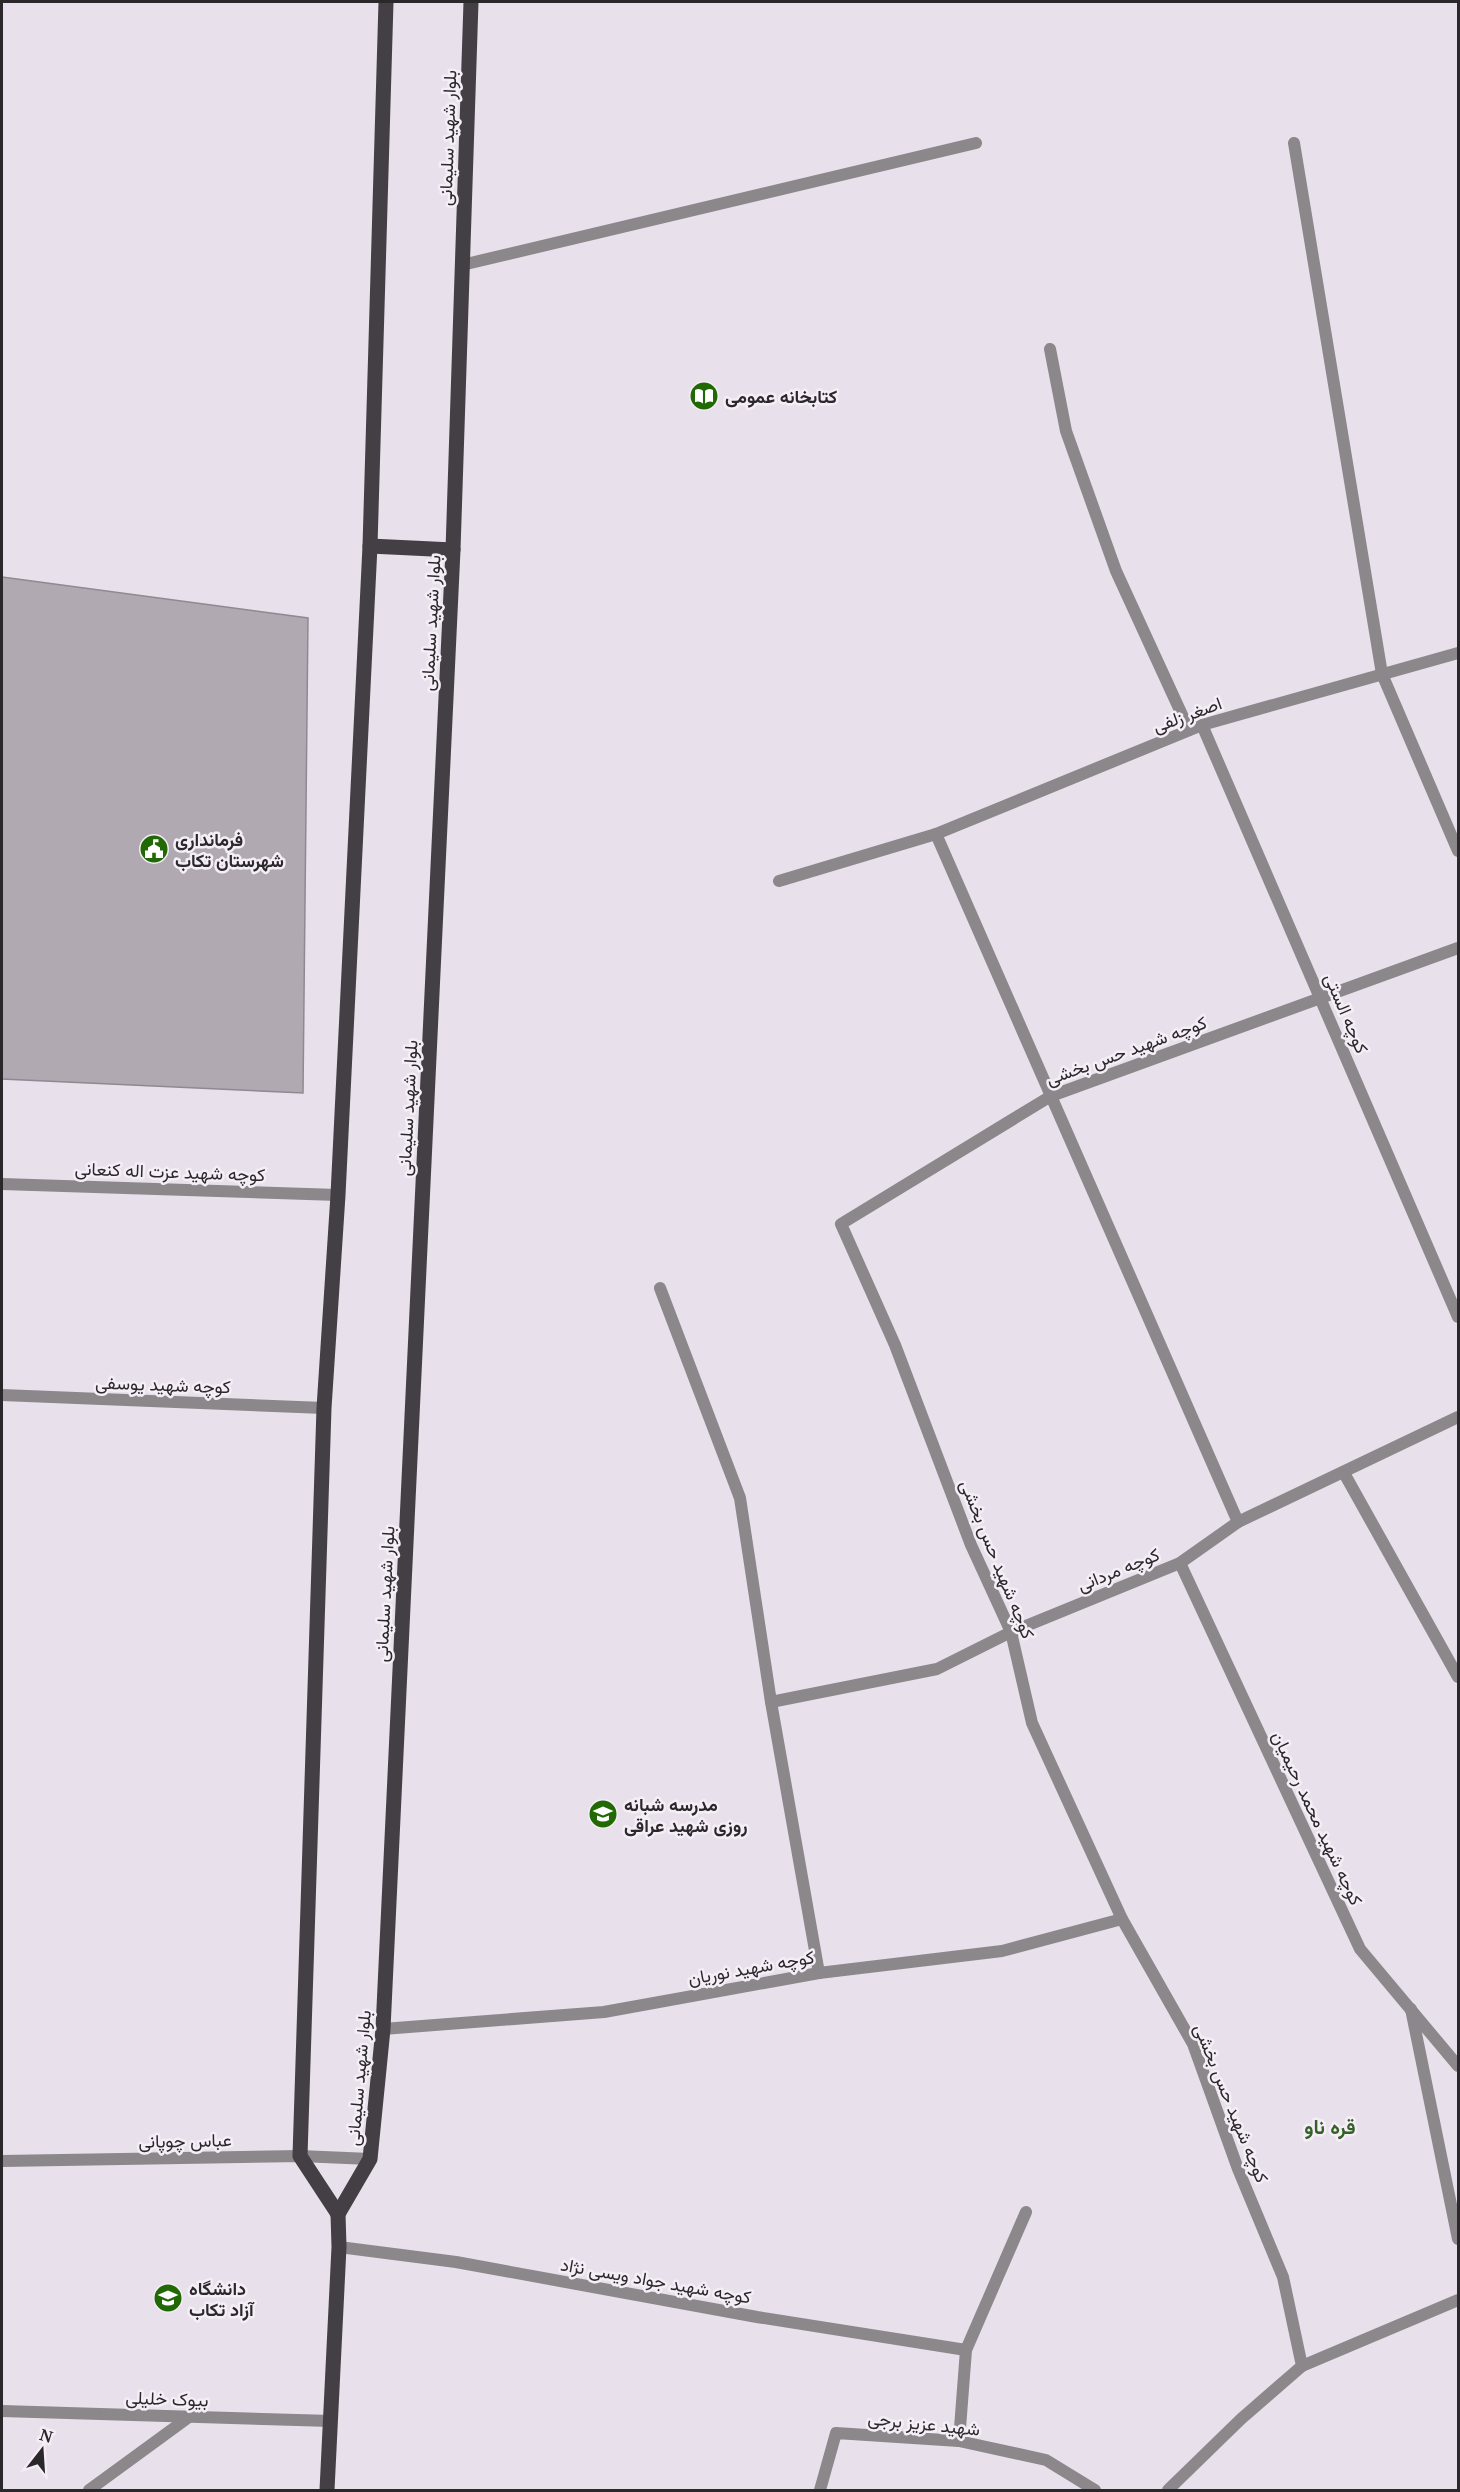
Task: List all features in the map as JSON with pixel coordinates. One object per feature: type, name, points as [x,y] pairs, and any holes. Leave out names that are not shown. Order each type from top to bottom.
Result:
[{"type":"main road","points":[[327,2490],[339,2247],[338,2214],[300,2156],[324,1408],[338,1195],[370,546],[386,2]]},
{"type":"main road","name":"بلوار شهید سلیمانی","points":[[338,2214],[370,2159],[383,2030],[453,550],[471,2]]},
{"type":"main road","points":[[370,546],[453,550]]},
{"type":"street","points":[[1294,142],[1382,674],[1458,851]]},
{"type":"street","points":[[462,265],[976,143]]},
{"type":"street","points":[[1050,349],[1066,430],[1116,571],[1189,730]]},
{"type":"street","name":"اصغر زلفی","points":[[779,881],[936,834],[1202,725],[1458,653]]},
{"type":"street","name":"کوچه الستی","points":[[1202,725],[1458,1317]]},
{"type":"street","points":[[936,834],[1238,1522]]},
{"type":"street","name":"کوچه شهید حس بخشی","points":[[1302,2366],[1283,2277],[1238,2169],[1193,2044],[1122,1919],[1032,1723],[1011,1632],[971,1545],[895,1345],[842,1224],[1051,1096],[1458,948]]},
{"type":"street","name":"کوچه شهید عزت اله کنعانی","points":[[2,1184],[338,1195]]},
{"type":"street","points":[[660,1288],[740,1498],[771,1702],[819,1973]]},
{"type":"street","name":"کوچه شهید یوسفی","points":[[2,1395],[324,1408]]},
{"type":"street","name":"کوچه مردانی","points":[[771,1702],[937,1670],[1011,1632],[1180,1563],[1238,1522],[1458,1417]]},
{"type":"street","points":[[1344,1473],[1458,1677]]},
{"type":"street","name":"کوچه شهید محمد رحیمیان","points":[[1180,1563],[1360,1949],[1458,2066]]},
{"type":"street","name":"کوچه شهید نوریان","points":[[383,2030],[604,2012],[819,1973],[1002,1951],[1122,1919]]},
{"type":"street","points":[[1411,2009],[1458,2239]]},
{"type":"street","name":"عباس چوپانی","points":[[2,2161],[300,2156],[370,2159]]},
{"type":"street","points":[[959,2441],[966,2350],[1026,2212]]},
{"type":"street","name":"کوچه شهید جواد ویسی نژاد","points":[[339,2247],[456,2262],[757,2317],[966,2350]]},
{"type":"street","points":[[1168,2490],[1241,2419],[1302,2366],[1458,2300]]},
{"type":"street","name":"بیوک خلیلی","points":[[2,2411],[331,2421]]},
{"type":"street","points":[[89,2490],[189,2417]]},
{"type":"street","name":"شهید عزیز برجی","points":[[820,2490],[836,2433],[959,2441],[1046,2460],[1095,2490]]},
{"type":"building","name":"فرمانداری شهرستان تکاب","points":[[2,577],[308,618],[303,1093],[2,1079]]},
{"type":"place","name":"کتابخانه عمومی","points":[[704,396]]},
{"type":"place","name":"فرمانداری شهرستان تکاب","points":[[154,849]]},
{"type":"place","name":"مدرسه شبانه روزی شهید عراقی","points":[[603,1814]]},
{"type":"place","name":"دانشگاه آزاد تکاب","points":[[168,2298]]},
{"type":"district","name":"قره ناو","points":[[1330,2126]]}]
